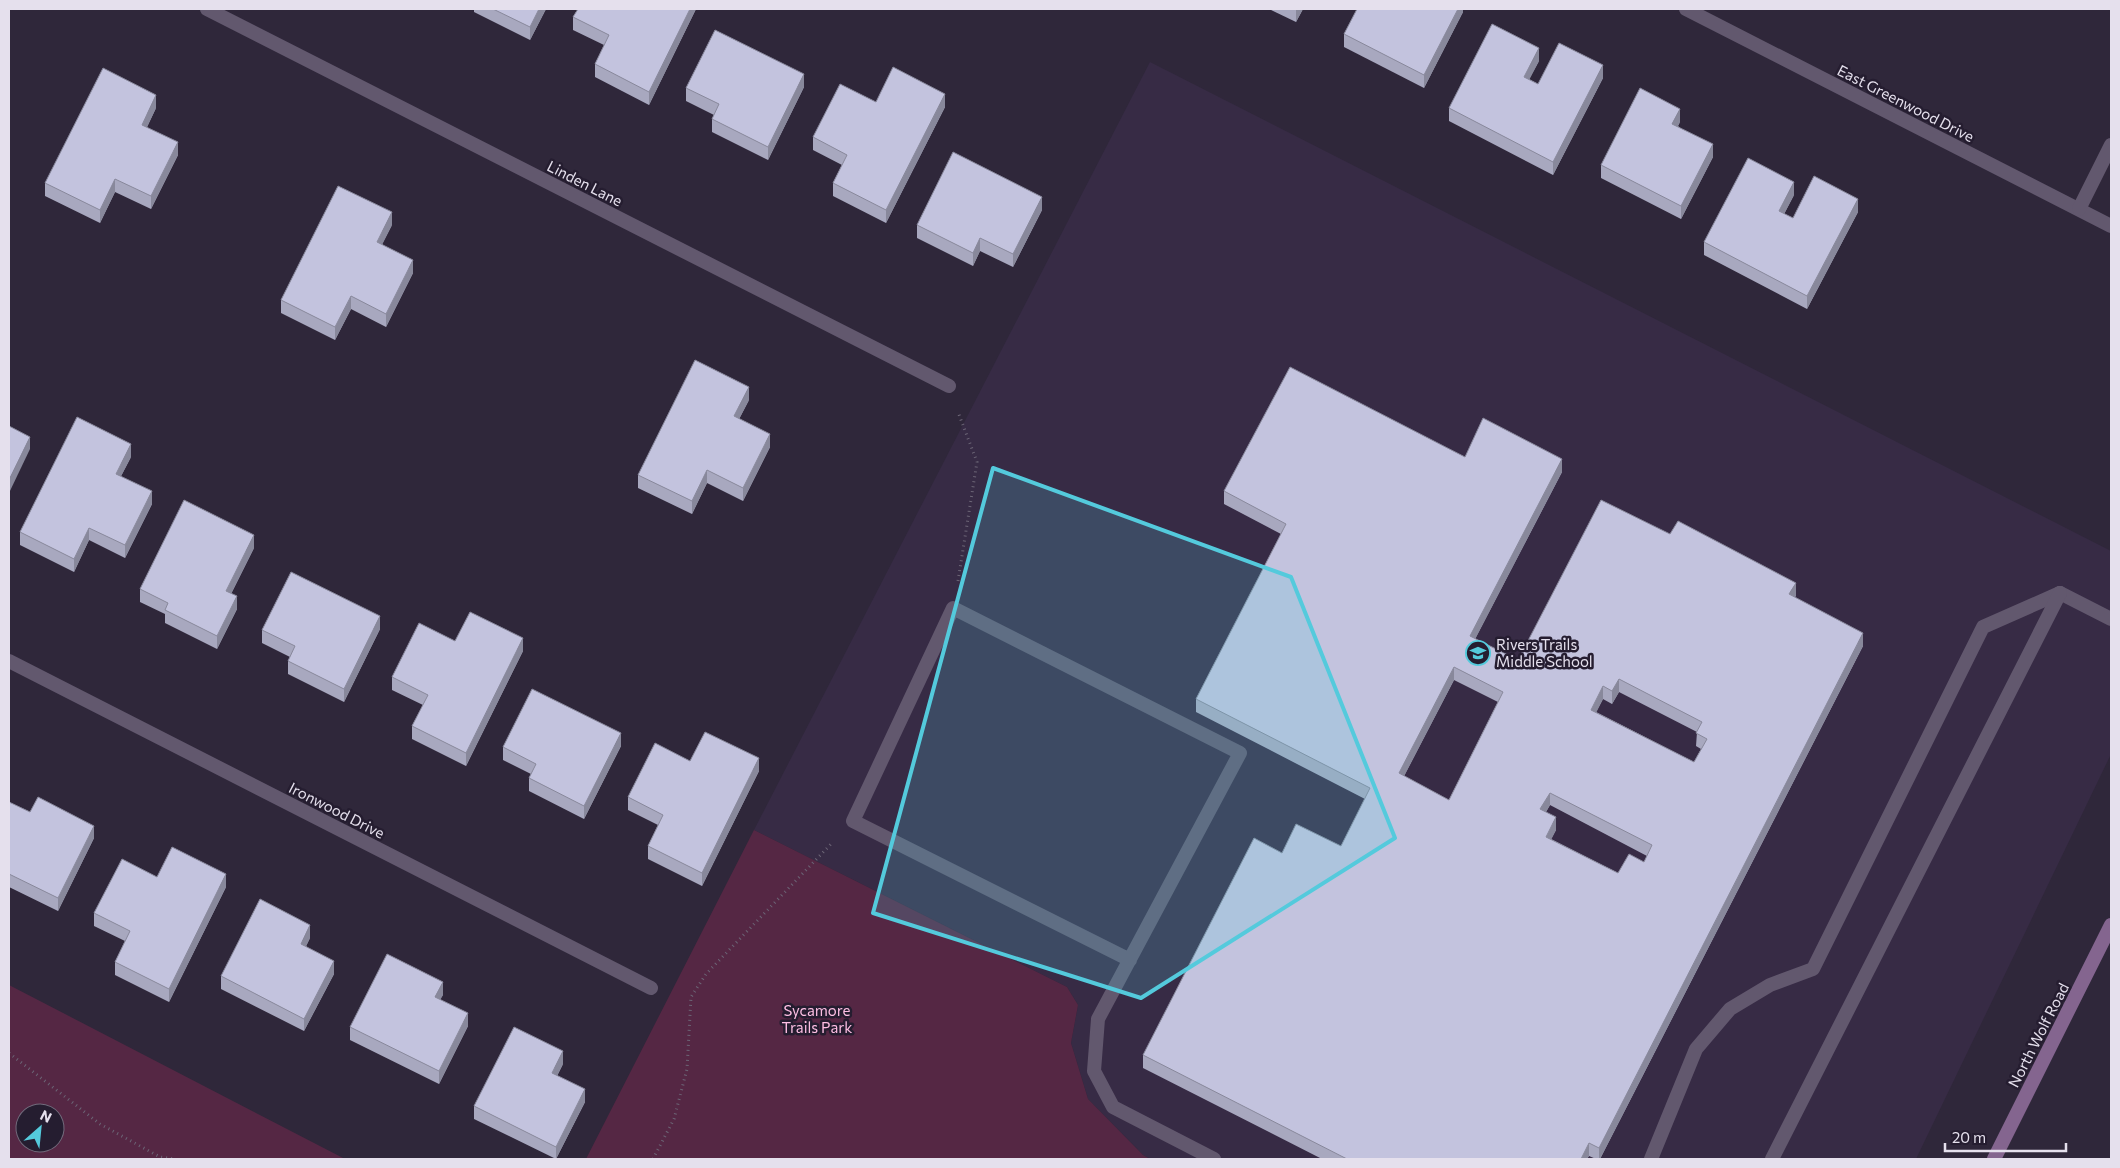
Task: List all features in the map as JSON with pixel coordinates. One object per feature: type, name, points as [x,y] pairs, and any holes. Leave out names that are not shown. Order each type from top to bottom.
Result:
[{"type":"main road","name":"North Wolf Road","points":[[1994,1159],[2111,925]]},
{"type":"street","name":"Linden Lane","points":[[207,9],[949,386]]},
{"type":"street","name":"East Greenwood Drive","points":[[1686,9],[2111,226]]},
{"type":"street","points":[[2079,209],[2111,145]]},
{"type":"street","points":[[2060,593],[2111,619]]},
{"type":"street","points":[[1651,1159],[1696,1049],[1730,1008],[1770,985],[1813,969],[1983,627],[2060,593]]},
{"type":"street","points":[[1772,1159],[2060,593]]},
{"type":"street","points":[[1130,960],[853,821],[954,608],[1240,753],[1130,960],[1098,1019],[1094,1070],[1113,1107],[1214,1159]]},
{"type":"street","name":"Ironwood Drive","points":[[9,661],[651,988]]},
{"type":"path","points":[[949,386],[977,462],[954,608]]},
{"type":"path","points":[[653,1159],[674,1119],[687,1069],[691,998],[706,974],[853,821]]},
{"type":"path","points":[[9,1053],[100,1124],[160,1157],[176,1159]]},
{"type":"highlighted area","points":[[993,468],[1291,577],[1395,838],[1141,998],[873,913]]},
{"type":"shaded area","name":"Rivers Trails Middle School","points":[[1150,62],[2111,551],[2111,754],[1916,1159],[1150,1159],[1143,1155],[1088,1099],[1071,1043],[1078,1005],[1067,987],[754,830]]},
{"type":"green space","name":"Sycamore Trails Park","points":[[754,830],[1067,987],[1078,1005],[1071,1043],[1088,1099],[1143,1155],[1150,1159],[586,1159]]},
{"type":"green space","points":[[9,985],[345,1159],[9,1159]]},
{"type":"building","points":[[493,9],[539,9],[530,27]]},
{"type":"building","points":[[578,9],[690,9],[649,92],[595,64],[609,35],[573,17]]},
{"type":"building","points":[[1357,9],[1458,9],[1424,75],[1344,34]]},
{"type":"building","points":[[1492,24],[1539,48],[1524,77],[1538,84],[1559,43],[1603,65],[1553,162],[1449,108]]},
{"type":"building","points":[[715,30],[804,74],[768,147],[712,119],[719,104],[686,88]]},
{"type":"building","points":[[893,67],[945,94],[886,210],[833,183],[847,155],[813,137],[840,84],[876,102]]},
{"type":"building","points":[[103,68],[156,95],[142,125],[178,142],[151,196],[115,179],[100,210],[45,183]]},
{"type":"building","points":[[1640,88],[1680,109],[1672,124],[1713,144],[1681,206],[1601,165]]},
{"type":"building","points":[[953,152],[1042,197],[1013,254],[980,238],[973,253],[917,225]]},
{"type":"building","points":[[1748,158],[1794,182],[1779,211],[1793,218],[1814,176],[1858,199],[1807,296],[1704,242]]},
{"type":"building","points":[[338,186],[392,212],[377,242],[413,260],[386,314],[351,296],[335,327],[281,300]]},
{"type":"building","points":[[695,360],[749,387],[734,416],[770,434],[743,488],[707,470],[692,501],[638,475]]},
{"type":"building","points":[[1290,367],[1465,457],[1483,418],[1562,459],[1470,636],[1518,660],[1601,500],[1670,534],[1678,521],[1796,583],[1789,594],[1863,633],[1599,1148],[1589,1143],[1581,1159],[1347,1159],[1143,1055],[1254,838],[1282,853],[1296,824],[1341,846],[1370,788],[1196,699],[1286,524],[1224,491]],"holes":[[[1454,667],[1503,692],[1449,800],[1399,773]],[[1619,679],[1702,722],[1696,733],[1707,739],[1694,762],[1591,710],[1603,686],[1612,691]],[[1550,793],[1652,845],[1644,862],[1629,854],[1618,873],[1546,837],[1556,817],[1540,809]]]},
{"type":"building","points":[[77,417],[131,444],[116,474],[152,491],[125,545],[89,528],[74,559],[20,532]]},
{"type":"building","points":[[9,426],[30,437],[9,480]]},
{"type":"building","points":[[184,500],[254,535],[226,591],[237,596],[217,636],[165,610],[168,603],[140,589]]},
{"type":"building","points":[[291,572],[380,616],[344,689],[288,661],[295,646],[262,630]]},
{"type":"building","points":[[470,612],[523,638],[466,753],[412,726],[428,695],[392,677],[419,623],[455,641]]},
{"type":"building","points":[[532,689],[621,733],[584,806],[529,778],[536,764],[503,747]]},
{"type":"building","points":[[705,732],[759,758],[702,873],[648,846],[663,815],[628,797],[655,743],[690,761]]},
{"type":"building","points":[[38,797],[94,826],[58,898],[9,874],[9,802],[30,812]]},
{"type":"building","points":[[172,847],[226,874],[169,989],[115,962],[130,931],[94,913],[122,859],[157,877]]},
{"type":"building","points":[[260,899],[310,925],[301,944],[334,961],[304,1019],[221,976]]},
{"type":"building","points":[[387,954],[443,982],[435,997],[468,1013],[439,1071],[350,1027]]},
{"type":"building","points":[[514,1027],[563,1051],[552,1073],[585,1089],[556,1147],[474,1106]]},
{"type":"place","name":"Rivers Trails Middle School","points":[[1478,653]]}]
